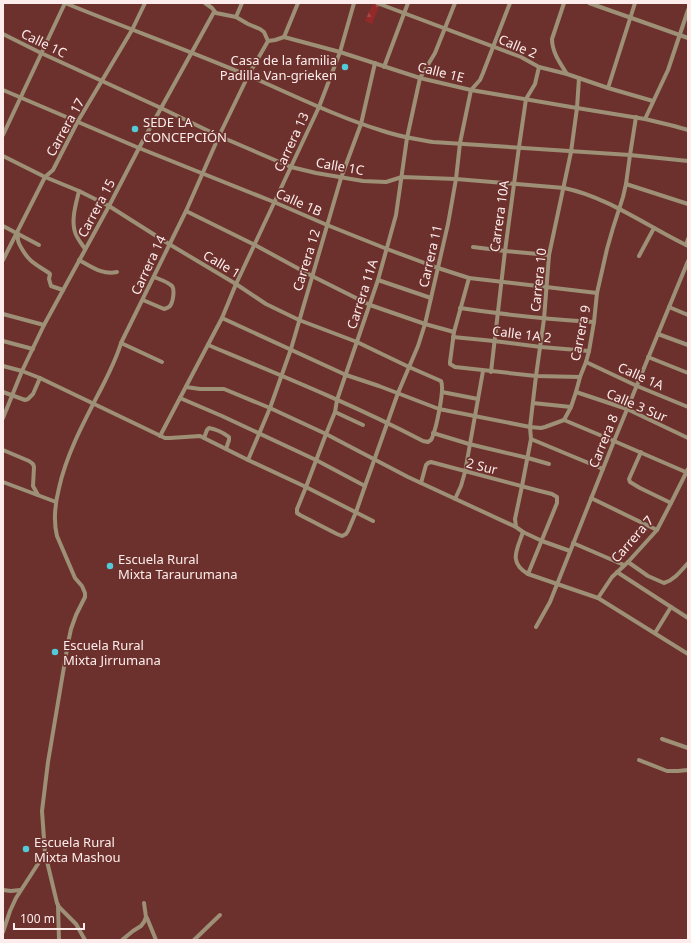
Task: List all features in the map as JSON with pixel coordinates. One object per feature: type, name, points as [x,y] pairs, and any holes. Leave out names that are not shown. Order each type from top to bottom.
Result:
[{"type":"street","points":[[3,135],[65,3],[383,132],[407,138],[434,142],[630,155],[688,161]]},
{"type":"street","name":"Carrera 17","points":[[3,260],[45,177],[53,170],[78,121],[132,30],[145,3]]},
{"type":"street","points":[[205,3],[212,8],[214,12],[236,17],[262,30],[268,40]]},
{"type":"street","points":[[236,17],[242,3]]},
{"type":"street","points":[[284,37],[298,3]]},
{"type":"street","name":"Carrera 13","points":[[160,436],[222,318],[236,284],[319,107],[340,52],[354,3]]},
{"type":"street","name":"Calle 2","points":[[376,3],[493,46],[521,57],[540,67],[653,101]]},
{"type":"street","points":[[384,66],[408,3]]},
{"type":"street","name":"Carrera 11A","points":[[356,512],[348,531],[342,536],[300,515],[297,513],[297,509],[335,412],[337,400],[370,305],[387,249],[396,215],[407,138],[420,78],[433,56],[455,3]]},
{"type":"street","name":"Carrera 11","points":[[356,512],[398,393],[418,346],[425,324],[448,224],[456,179],[460,143],[472,90],[480,80],[510,3]]},
{"type":"street","points":[[564,3],[554,32],[552,45],[557,58],[567,74]]},
{"type":"street","points":[[589,3],[688,38]]},
{"type":"street","points":[[608,88],[635,3]]},
{"type":"street","points":[[645,119],[668,70],[688,10]]},
{"type":"street","name":"Carrera 15","points":[[3,418],[22,371],[44,325],[214,12]]},
{"type":"street","name":"Calle 1C","points":[[3,34],[220,136],[291,167],[341,178],[363,181],[386,182],[402,177],[456,179],[564,188],[589,195],[687,246]]},
{"type":"street","name":"Calle 1E","points":[[268,40],[275,40],[284,37],[340,52],[420,78],[472,90],[636,117],[688,130]]},
{"type":"street","name":"Carrera 14","points":[[58,904],[45,853],[42,811],[48,762],[68,643],[76,615],[85,597],[84,589],[75,578],[56,536],[56,502],[62,476],[83,424],[116,359],[122,343],[186,211],[202,173],[248,76],[268,40]]},
{"type":"street","name":"Carrera 12","points":[[248,460],[260,434],[291,349],[341,178],[361,124],[375,63]]},
{"type":"street","name":"Carrera 10A","points":[[491,372],[501,282],[526,99],[535,84],[540,67]]},
{"type":"street","name":"Carrera 10","points":[[516,527],[515,519],[528,458],[530,427],[544,318],[549,254],[571,152],[577,108],[579,78]]},
{"type":"street","name":"Calle 1B","points":[[3,90],[139,148],[327,225],[438,268],[469,278],[597,293]]},
{"type":"street","name":"Carrera 9","points":[[564,420],[571,407],[589,351],[597,293],[607,249],[626,184],[636,117]]},
{"type":"street","name":"Calle 1","points":[[3,156],[109,206],[266,304],[299,320],[357,342],[409,368],[436,379],[442,383],[442,392]]},
{"type":"street","points":[[626,184],[688,204]]},
{"type":"street","points":[[79,191],[74,225],[78,238],[86,249]]},
{"type":"street","points":[[186,211],[370,305],[425,324],[454,332]]},
{"type":"street","points":[[3,226],[38,245]]},
{"type":"street","points":[[639,256],[654,228]]},
{"type":"street","points":[[17,233],[17,241],[28,258],[50,274],[49,279],[52,286],[63,290]]},
{"type":"street","points":[[687,246],[688,239]]},
{"type":"street","points":[[473,247],[549,254]]},
{"type":"street","points":[[79,260],[102,272],[109,274],[117,272]]},
{"type":"street","name":"Carrera 8","points":[[536,627],[550,602],[648,357],[688,262]]},
{"type":"street","points":[[143,300],[164,309],[171,305],[173,295],[172,287],[154,277]]},
{"type":"street","points":[[469,278],[454,332],[450,364],[455,367],[491,372],[536,376],[580,377]]},
{"type":"street","points":[[378,280],[431,298]]},
{"type":"street","points":[[669,307],[688,315]]},
{"type":"street","points":[[460,308],[497,314],[594,322]]},
{"type":"street","points":[[3,314],[44,325]]},
{"type":"street","points":[[222,318],[346,375],[439,409],[541,428],[564,420],[688,471]]},
{"type":"street","points":[[658,334],[688,345]]},
{"type":"street","name":"Calle 1A 2","points":[[453,337],[589,351]]},
{"type":"street","points":[[3,341],[33,349]]},
{"type":"street","points":[[122,343],[162,362]]},
{"type":"street","points":[[208,345],[337,400],[427,443],[431,440],[433,434],[442,392],[478,399]]},
{"type":"street","points":[[648,357],[688,374]]},
{"type":"street","name":"Calle 1A","points":[[586,362],[637,386],[688,407]]},
{"type":"street","points":[[3,366],[40,378],[160,436],[170,438],[196,436],[204,438],[373,521]]},
{"type":"street","points":[[455,499],[465,472],[483,371]]},
{"type":"street","points":[[3,392],[25,400],[28,399],[33,394],[40,378]]},
{"type":"street","points":[[186,386],[200,389],[224,389],[270,408],[326,434],[455,499],[516,527],[523,532],[542,541],[570,551]]},
{"type":"street","name":"Calle 3 Sur","points":[[576,392],[627,409],[688,438]]},
{"type":"street","points":[[180,398],[316,460],[366,486]]},
{"type":"street","points":[[533,403],[571,407]]},
{"type":"street","points":[[335,412],[363,425]]},
{"type":"street","points":[[204,438],[207,430],[212,428],[229,437],[230,440],[226,449]]},
{"type":"street","points":[[433,434],[549,464]]},
{"type":"street","points":[[530,439],[603,469]]},
{"type":"street","points":[[3,450],[33,464],[33,486],[38,495]]},
{"type":"street","points":[[641,452],[629,479],[630,482],[671,503]]},
{"type":"street","name":"2 Sur","points":[[421,482],[426,465],[429,462],[552,494],[557,497],[558,500],[542,541]]},
{"type":"street","name":"Carrera 7","points":[[598,598],[609,581],[657,530],[688,471]]},
{"type":"street","points":[[3,482],[56,502]]},
{"type":"street","points":[[591,498],[657,530]]},
{"type":"street","points":[[523,532],[515,558],[521,570],[528,574],[598,598],[688,654]]},
{"type":"street","points":[[528,574],[542,541]]},
{"type":"street","points":[[573,543],[624,565]]},
{"type":"street","points":[[628,562],[648,576],[664,583],[672,580],[688,563]]},
{"type":"street","points":[[617,572],[688,618]]},
{"type":"street","points":[[655,633],[670,607]]},
{"type":"street","points":[[662,739],[688,748]]},
{"type":"street","points":[[639,760],[667,771],[688,770]]},
{"type":"street","points":[[3,932],[10,911],[20,890],[45,853]]},
{"type":"street","points":[[3,890],[20,890]]},
{"type":"street","points":[[144,903],[146,918],[156,940]]},
{"type":"street","points":[[58,904],[59,940]]},
{"type":"street","points":[[58,904],[76,924],[85,940]]},
{"type":"street","points":[[194,940],[220,915]]},
{"type":"street","points":[[122,940],[141,926],[146,918]]},
{"type":"green space","points":[[373,3],[379,6],[372,24],[365,21]]},
{"type":"place","name":"Casa de la familia Padilla Van-grieken","points":[[345,67]]},
{"type":"place","name":"SEDE LA CONCEPCIÓN","points":[[135,129]]},
{"type":"place","name":"Escuela Rural Mixta Taraurumana","points":[[110,566]]},
{"type":"place","name":"Escuela Rural Mixta Jirrumana","points":[[55,652]]},
{"type":"place","name":"Escuela Rural Mixta Mashou","points":[[26,849]]}]
